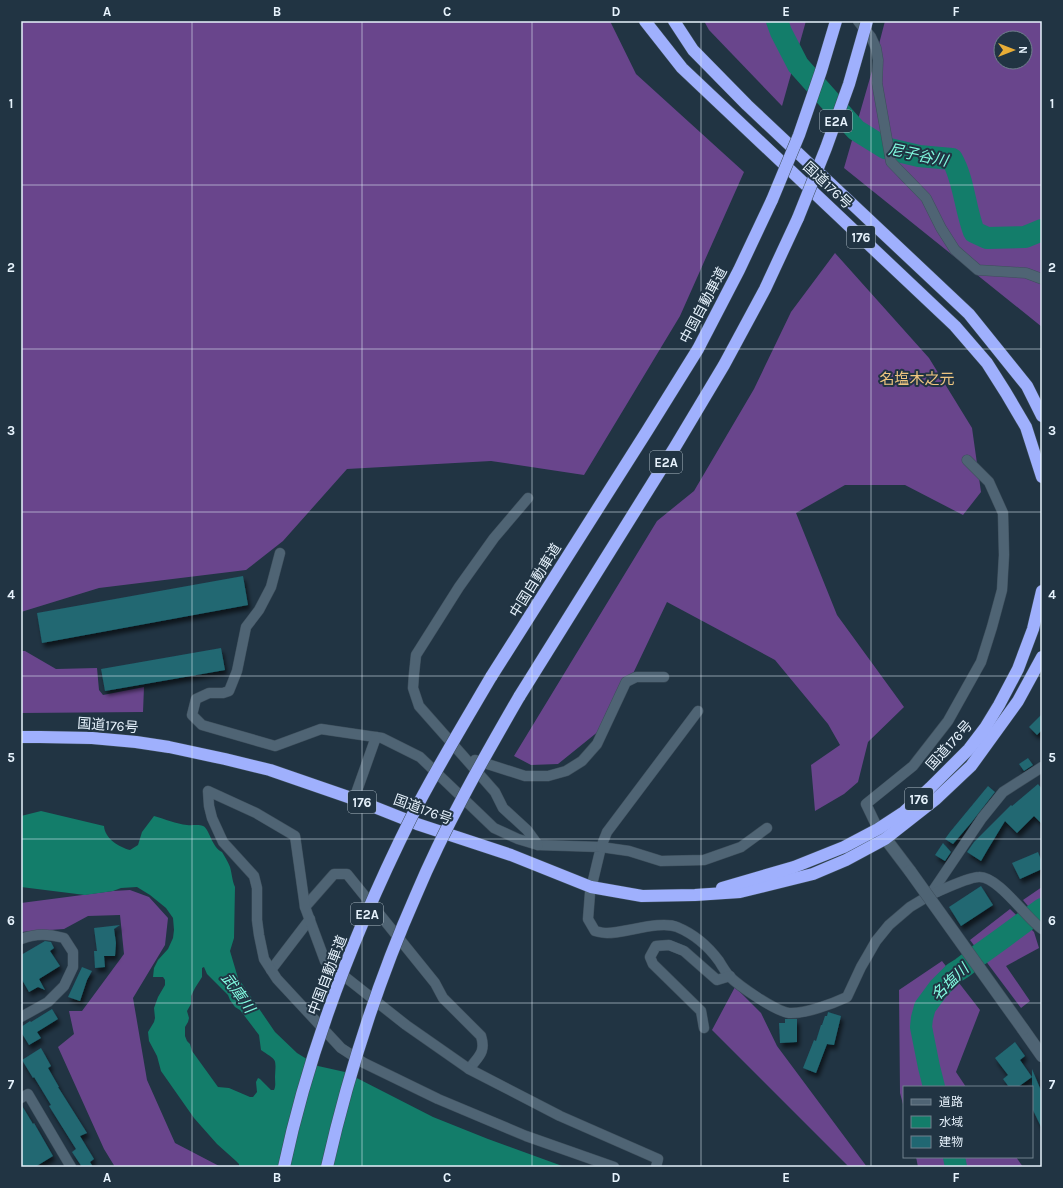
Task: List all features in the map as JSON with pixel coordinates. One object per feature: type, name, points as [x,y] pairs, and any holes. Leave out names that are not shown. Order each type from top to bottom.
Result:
[{"type":"highway","name":"国道176号","points":[[645,21],[682,68],[955,326],[987,363],[1026,427],[1042,477]]},
{"type":"highway","name":"国道176号","points":[[674,21],[693,50],[747,105],[969,314],[1027,386],[1042,416]]},
{"type":"highway","name":"中国自動車道","points":[[284,1167],[290,1136],[309,1068],[331,1003],[358,933],[384,876],[413,816],[448,750],[491,677],[698,348],[739,270],[772,200],[799,134],[821,71],[836,21]]},
{"type":"highway","name":"E2A","points":[[327,1167],[347,1089],[367,1023],[390,956],[410,908],[452,818],[519,697],[675,447],[724,365],[765,289],[798,218],[826,148],[848,84],[867,21]]},
{"type":"highway","name":"国道176号","points":[[881,834],[969,749],[985,728],[999,706],[1018,669],[1033,629],[1042,591]]},
{"type":"highway","name":"国道176号","points":[[21,737],[92,738],[169,747],[225,758],[270,770],[354,799],[418,824],[511,855],[591,887],[642,896],[696,895],[794,867],[881,834],[936,799],[971,766],[1018,701],[1042,657]]},
{"type":"street","points":[[858,21],[871,37],[876,48],[878,60],[878,83],[891,162],[926,198],[941,228],[955,250],[978,270],[1026,274],[1042,279]]},
{"type":"street","points":[[967,460],[989,482],[1003,513],[1004,555],[1002,590],[981,662],[948,721],[913,766],[866,804],[881,834],[910,871],[1042,1056]]},
{"type":"street","points":[[528,498],[485,550],[459,587],[416,655],[413,688],[418,706],[495,792],[503,808],[527,830],[538,845]]},
{"type":"street","points":[[280,553],[271,586],[259,610],[246,627],[237,671],[229,691],[222,693],[209,693],[196,699],[192,715],[202,725],[274,746],[321,729],[382,738],[420,757],[494,828],[518,840],[538,845],[601,847],[629,851],[661,861],[704,860],[741,847],[767,828]]},
{"type":"street","points":[[463,756],[525,776],[548,776],[566,771],[582,761],[597,744],[626,682],[636,677],[664,677]]},
{"type":"street","points":[[698,711],[607,832],[601,847],[591,887],[588,919],[595,931],[607,933],[657,926],[675,926],[688,932],[705,944],[730,976],[754,996],[788,1013],[804,1012],[847,997],[864,961],[889,924],[910,907],[930,895],[972,879],[980,877],[992,880],[1042,929]]},
{"type":"street","points":[[354,799],[376,737]]},
{"type":"street","points":[[930,895],[982,818],[1003,792],[1042,767]]},
{"type":"street","points":[[614,1167],[526,1136],[438,1099],[364,1064],[342,1048],[277,979],[264,959],[257,920],[257,888],[254,876],[223,842],[212,818],[209,806],[208,791],[256,813],[296,836],[305,907],[325,961],[406,1025],[469,1069],[560,1116],[658,1159],[656,1167]]},
{"type":"street","points":[[305,907],[334,874],[347,874],[435,983],[443,998],[481,1036],[483,1044],[482,1051],[469,1069]]},
{"type":"street","points":[[271,970],[310,919]]},
{"type":"street","points":[[21,939],[30,936],[49,934],[64,938],[73,952],[73,966],[64,986],[59,992],[48,1002],[21,1017]]},
{"type":"street","points":[[704,1028],[701,1011],[653,964],[650,957],[653,951],[656,946],[669,944],[684,951],[717,980],[730,976]]},
{"type":"street","points":[[21,1098],[28,1094],[71,1167]]},
{"type":"shaded area","points":[[21,21],[610,21],[636,74],[744,172],[680,316],[584,475],[491,461],[347,469],[283,541],[246,570],[99,588],[21,612]]},
{"type":"shaded area","points":[[704,21],[806,21],[782,106],[709,30]]},
{"type":"shaded area","points":[[885,21],[1042,21],[1042,327],[844,168]]},
{"type":"shaded area","points":[[835,253],[929,358],[972,428],[981,492],[963,515],[905,485],[845,485],[796,513],[837,615],[904,707],[868,742],[858,782],[844,794],[815,811],[811,765],[840,745],[828,724],[775,660],[667,602],[610,722],[558,764],[531,765],[514,756],[657,521],[694,491],[754,389],[791,312]]},
{"type":"shaded area","points":[[21,651],[25,651],[56,669],[97,668],[99,690],[103,695],[144,687],[143,712],[21,713]]},
{"type":"shaded area","points":[[1042,887],[1042,923],[1023,900]]},
{"type":"shaded area","points":[[130,890],[149,897],[168,918],[165,945],[133,998],[147,1080],[175,1143],[221,1167],[115,1167],[104,1149],[58,1047],[74,1034],[69,1011],[82,1011],[124,954],[120,915],[88,916],[64,929],[21,932],[21,903]]},
{"type":"shaded area","points":[[1010,909],[1034,932],[1039,948],[1006,966],[1030,1001],[1021,1008],[970,940]]},
{"type":"shaded area","points":[[942,961],[980,1010],[956,1072],[965,1086],[903,1086],[903,1104],[900,1093],[899,990]]},
{"type":"shaded area","points":[[735,987],[761,1013],[777,1046],[867,1167],[849,1167],[712,1030]]},
{"type":"shaded area","points":[[916,1158],[1017,1158],[1023,1167],[918,1167]]},
{"type":"water","name":"武庫川","points":[[41,811],[104,826],[107,835],[113,842],[130,850],[138,845],[142,832],[154,816],[175,823],[203,826],[207,830],[213,843],[222,852],[227,861],[235,887],[234,938],[230,951],[238,978],[275,1032],[297,1053],[318,1066],[345,1072],[433,1117],[565,1167],[239,1167],[239,1164],[217,1144],[194,1118],[161,1071],[157,1056],[149,1041],[148,1032],[155,1018],[154,1008],[165,985],[165,980],[163,977],[153,977],[154,968],[158,960],[168,949],[173,938],[173,918],[166,908],[137,887],[121,888],[113,891],[85,895],[21,887],[21,816]],"holes":[[[204,967],[207,974],[228,995],[235,1007],[240,1010],[259,1035],[261,1050],[273,1058],[275,1063],[274,1090],[271,1090],[258,1078],[256,1082],[257,1092],[253,1097],[229,1088],[218,1087],[192,1051],[185,1036],[185,1027],[189,1018],[187,1011],[191,1004],[191,996],[202,977],[202,968]]]},
{"type":"building","points":[[243,576],[248,605],[42,643],[37,613]]},
{"type":"building","points":[[221,648],[225,670],[105,691],[101,669]]},
{"type":"building","points":[[1042,714],[1042,730],[1037,735],[1029,727]]},
{"type":"building","points":[[1028,758],[1033,765],[1024,771],[1019,764]]},
{"type":"building","points":[[1038,784],[1042,789],[1042,824],[1034,816],[1017,833],[1005,821],[981,861],[967,852],[974,842],[1011,805],[1012,806]]},
{"type":"building","points":[[988,786],[995,792],[971,823],[953,844],[945,839],[950,832]]},
{"type":"building","points":[[943,843],[951,852],[945,861],[935,855]]},
{"type":"building","points":[[1038,852],[1042,862],[1042,869],[1020,879],[1012,863]]},
{"type":"building","points":[[981,886],[993,905],[961,926],[949,907]]},
{"type":"building","points":[[120,925],[114,929],[116,943],[115,956],[104,956],[105,967],[95,968],[94,951],[97,951],[94,928]]},
{"type":"building","points":[[45,941],[51,942],[54,948],[50,951],[60,966],[39,979],[45,990],[38,987],[29,992],[21,978],[21,955]]},
{"type":"building","points":[[82,967],[92,971],[87,980],[80,1001],[68,997]]},
{"type":"building","points":[[52,1009],[58,1019],[37,1032],[41,1038],[29,1045],[21,1032],[21,1027]]},
{"type":"building","points":[[828,1012],[841,1016],[834,1045],[827,1044],[816,1073],[803,1068],[814,1040],[816,1041],[821,1025]]},
{"type":"building","points":[[785,1019],[797,1019],[797,1042],[780,1043],[779,1023],[785,1023]]},
{"type":"building","points":[[1015,1042],[1025,1056],[1020,1060],[1032,1077],[1019,1086],[1008,1086],[1003,1079],[1008,1075],[995,1058]]},
{"type":"building","points":[[41,1048],[51,1066],[48,1068],[58,1087],[87,1133],[80,1136],[94,1159],[90,1162],[93,1167],[82,1167],[72,1152],[76,1149],[49,1106],[51,1105],[22,1060]]},
{"type":"building","points":[[1032,1069],[1042,1093],[1042,1129],[1033,1110]]},
{"type":"building","points":[[21,1104],[53,1156],[35,1167],[21,1167]]},
{"type":"waterway","name":"尼子谷川","points":[[777,21],[798,65],[856,130],[885,148],[919,156],[952,159],[962,185],[968,214],[974,232],[987,238],[1025,237],[1042,230]]},
{"type":"waterway","name":"名塩川","points":[[934,1086],[921,1027],[925,1007],[939,988],[954,973],[1042,909]]},
{"type":"waterway","name":"名塩川","points":[[954,1158],[956,1167]]},
{"type":"district","name":"名塩木之元","points":[[917,379]]}]
